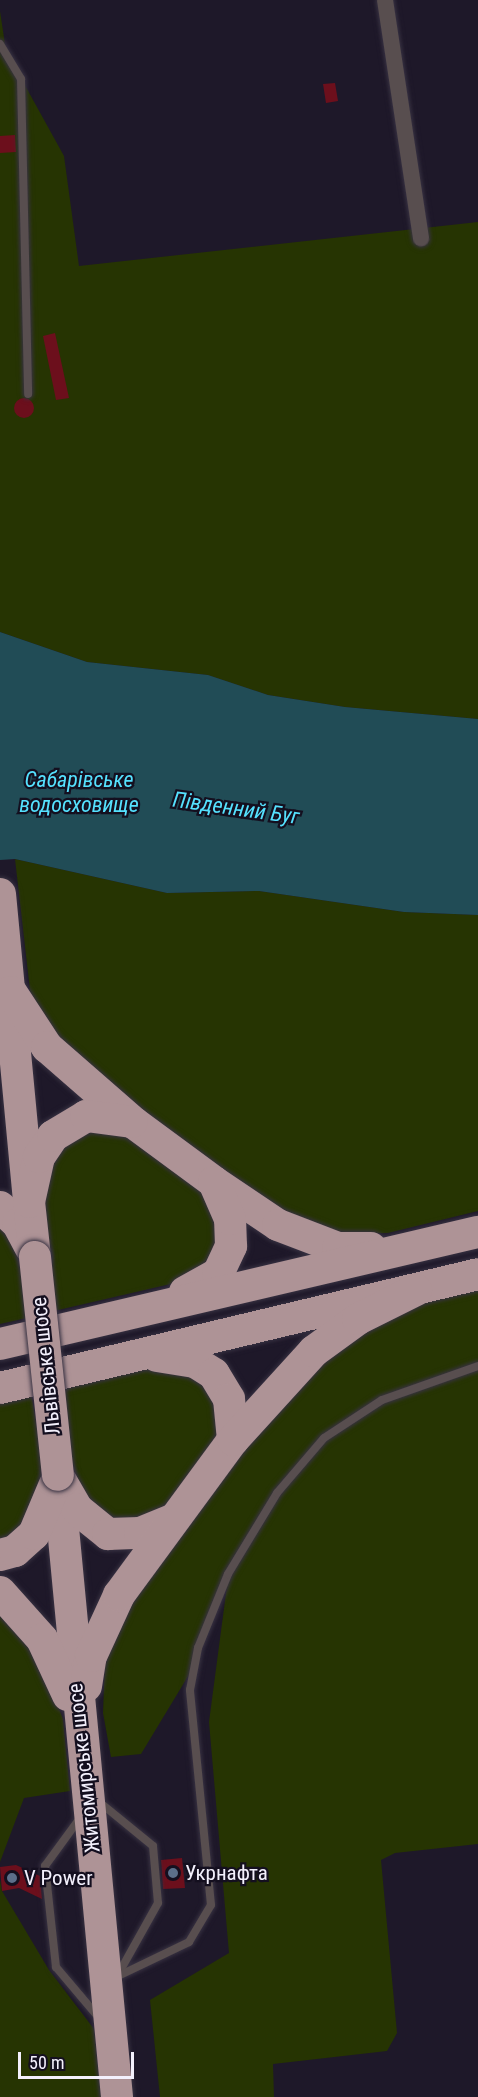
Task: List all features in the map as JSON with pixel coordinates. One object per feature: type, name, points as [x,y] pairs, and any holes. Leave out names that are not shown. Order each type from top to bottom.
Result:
[{"type":"highway","points":[[0,894],[11,992],[15,1204]]},
{"type":"highway","points":[[0,1045],[11,992]]},
{"type":"highway","points":[[11,992],[47,1047],[134,1123],[214,1182],[278,1225],[338,1248],[406,1248]]},
{"type":"highway","points":[[15,1204],[39,1157],[63,1127],[86,1116],[134,1123]]},
{"type":"highway","points":[[145,1310],[209,1281],[227,1260],[230,1219],[214,1182]]},
{"type":"highway","name":"Львівське шосе","points":[[15,1204],[35,1257],[58,1475]]},
{"type":"highway","points":[[0,1344],[478,1232]]},
{"type":"highway","points":[[0,1388],[478,1274]]},
{"type":"highway","points":[[80,1726],[91,1656],[104,1623],[172,1520],[233,1440],[314,1351],[358,1319],[416,1290]]},
{"type":"highway","points":[[145,1355],[185,1359],[214,1374],[229,1399],[233,1440]]},
{"type":"highway","points":[[58,1475],[77,1509],[108,1534],[140,1533],[172,1520]]},
{"type":"highway","points":[[0,1555],[15,1551],[34,1534],[46,1514],[58,1475]]},
{"type":"highway","name":"Житомирське шосе","points":[[58,1475],[87,1800],[113,1979],[111,2032],[117,2097]]},
{"type":"highway","points":[[0,1592],[42,1639],[80,1726]]},
{"type":"street","points":[[385,0],[421,238]]},
{"type":"lane","points":[[0,45],[21,79],[28,394]]},
{"type":"lane","points":[[113,1979],[189,1942],[211,1905],[190,1690],[198,1648],[228,1574],[277,1493],[324,1438],[382,1400],[478,1366]]},
{"type":"lane","points":[[111,2032],[56,1967],[45,1866],[87,1800],[153,1846],[158,1903],[113,1979]]},
{"type":"green space","points":[[0,11],[6,51],[64,156],[79,266],[478,222],[478,719],[345,707],[268,695],[208,675],[87,662],[0,632]]},
{"type":"green space","points":[[15,859],[167,893],[259,891],[404,912],[478,915],[478,1211],[388,1233],[341,1234],[288,1216],[93,1081],[31,999]]},
{"type":"green space","points":[[111,1128],[202,1180],[219,1228],[214,1251],[206,1269],[188,1280],[54,1311],[40,1200],[46,1167],[70,1135]]},
{"type":"green space","points":[[0,1222],[19,1249],[27,1318],[0,1324]]},
{"type":"green space","points":[[478,1288],[478,1844],[395,1853],[381,1860],[397,2033],[387,2051],[273,2064],[274,2097],[160,2097],[150,2000],[229,1953],[209,1722],[228,1578],[193,1668],[141,1754],[111,1757],[103,1713],[105,1658],[130,1606],[160,1559],[290,1392],[349,1338],[413,1305]]},
{"type":"green space","points":[[148,1363],[201,1369],[229,1428],[172,1507],[126,1529],[75,1493],[63,1384]]},
{"type":"green space","points":[[31,1392],[46,1483],[41,1508],[0,1545],[0,1399]]},
{"type":"green space","points":[[0,1614],[17,1629],[46,1675],[63,1719],[70,1791],[24,1798],[0,1862]]},
{"type":"green space","points":[[0,1880],[2,1891],[49,1970],[94,2029],[101,2097],[0,2097]]},
{"type":"water","points":[[0,632],[87,662],[208,675],[268,695],[345,707],[478,719],[478,915],[404,912],[259,891],[167,893],[15,859],[0,860]]},
{"type":"building","points":[[335,83],[338,101],[326,103],[323,84]]},
{"type":"building","points":[[15,135],[16,152],[0,153],[0,136]]},
{"type":"building","points":[[55,333],[69,398],[56,400],[43,336]]},
{"type":"building","points":[[24,398],[31,401],[34,408],[31,415],[24,418],[17,415],[14,408],[17,401]]},
{"type":"building","points":[[182,1858],[185,1888],[163,1889],[161,1860]]},
{"type":"building","points":[[16,1865],[40,1876],[42,1899],[19,1888],[2,1891],[0,1867]]},
{"type":"place","name":"Укрнафта","points":[[173,1873]]},
{"type":"place","name":"V Power","points":[[12,1878]]},
{"type":"water label","name":"Сабарівське водосховище","points":[[79,792]]},
{"type":"water label","name":"Південний Буг","points":[[236,808]]}]
